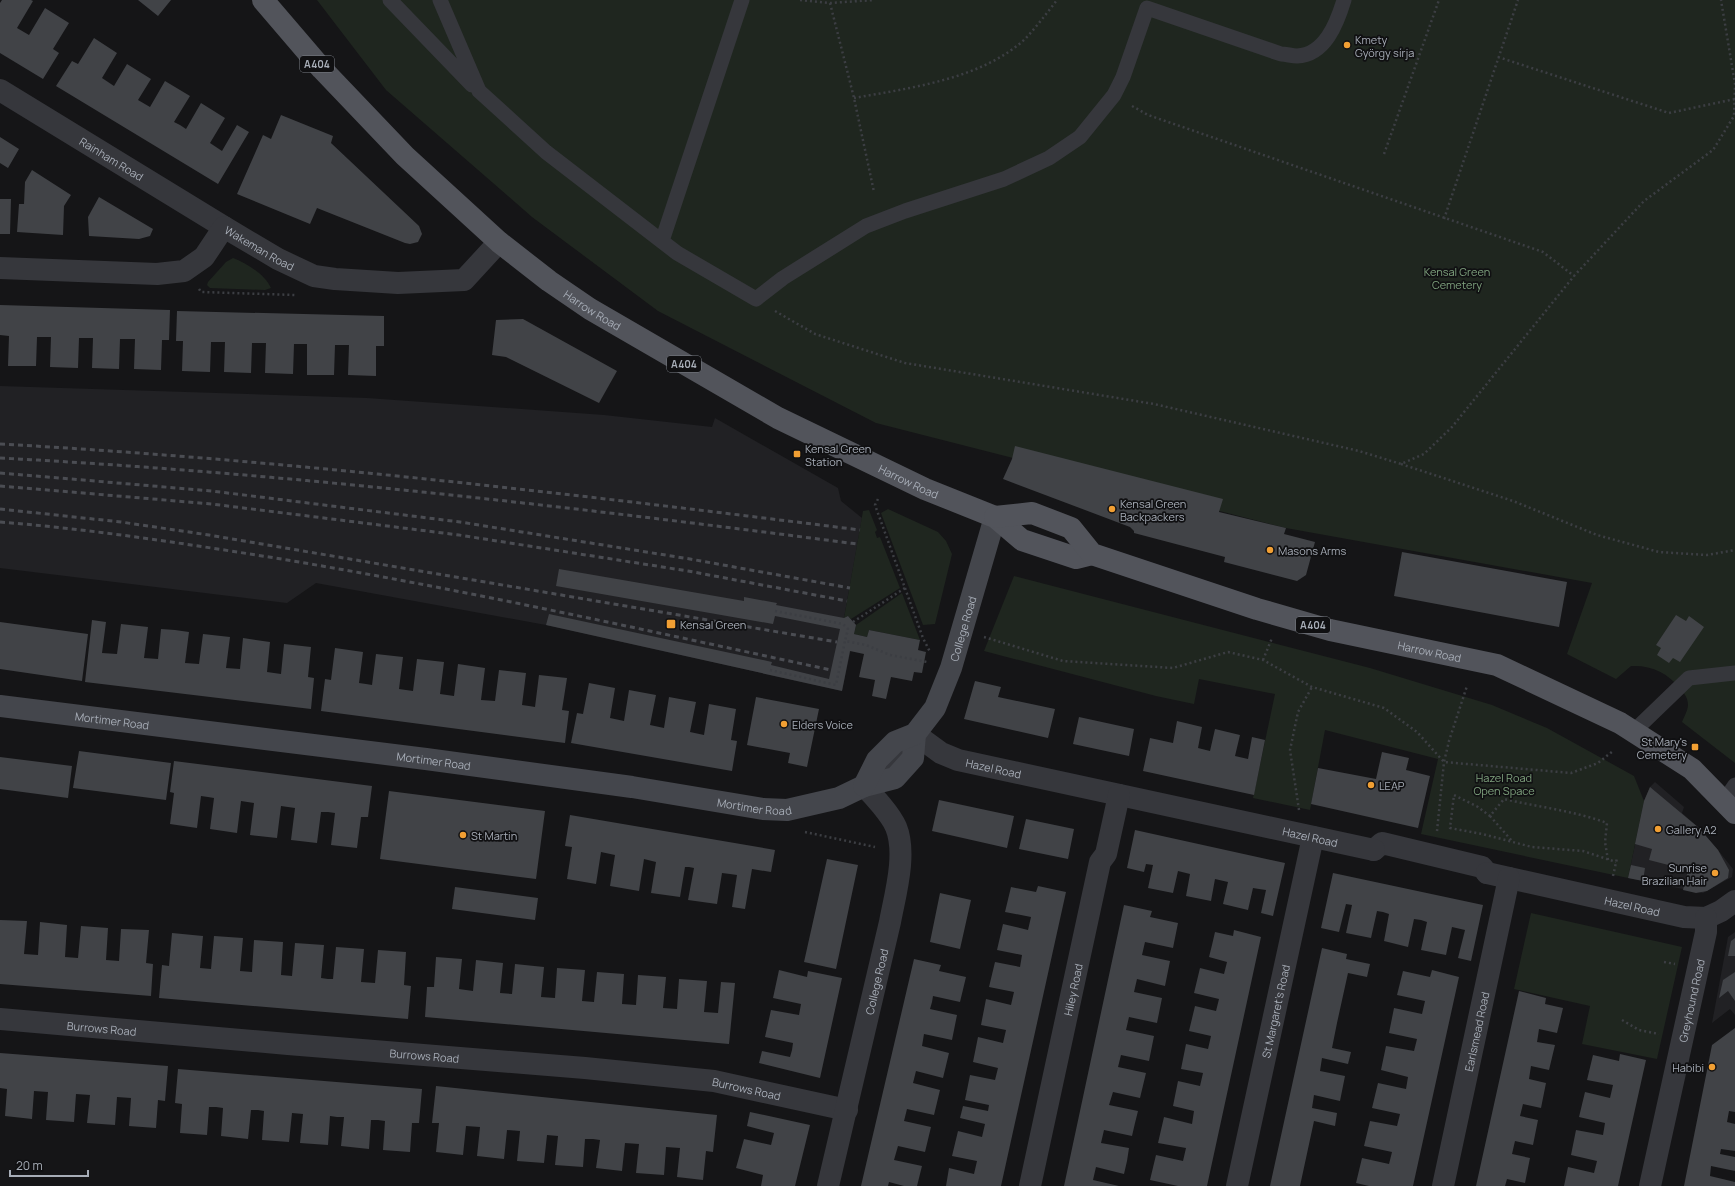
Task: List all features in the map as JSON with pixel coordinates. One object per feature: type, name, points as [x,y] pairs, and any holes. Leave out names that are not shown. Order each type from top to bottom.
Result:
[{"type":"main road","name":"Harrow Road","points":[[263,0],[322,69],[374,125],[499,242],[549,281],[590,309],[778,418],[925,489],[995,517],[1022,540],[1076,558],[1092,554],[1257,609],[1330,630],[1497,665],[1620,723],[1692,769],[1731,800]]},
{"type":"main road","name":"Harrow Road","points":[[995,517],[1032,513],[1064,525],[1071,528],[1092,554]]},
{"type":"main road","name":"College Road","points":[[915,734],[935,708],[951,668],[995,517]]},
{"type":"main road","name":"Mortimer Road","points":[[0,706],[426,759],[632,787],[763,809],[790,809],[838,798],[864,786]]},
{"type":"main road","points":[[864,786],[895,778],[913,758],[915,734]]},
{"type":"street","name":"Rainham Road","points":[[0,90],[224,227]]},
{"type":"street","name":"Wakeman Road","points":[[0,268],[157,274],[184,271],[204,257],[224,227],[278,259],[314,276],[335,279],[398,283],[464,280],[499,242]]},
{"type":"street","name":"Hazel Road","points":[[915,734],[940,753],[958,760],[1374,850],[1382,843],[1482,867],[1487,873],[1684,917],[1706,918]]},
{"type":"street","name":"College Road","points":[[828,1186],[890,922],[900,853],[896,826],[874,796],[864,786]]},
{"type":"street","name":"Hiley Road","points":[[1030,1186],[1100,862],[1106,854],[1119,795]]},
{"type":"street","name":"St Margaret's Road","points":[[1237,1186],[1313,837]]},
{"type":"street","name":"Earlsmead Road","points":[[1443,1186],[1509,878]]},
{"type":"street","points":[[1706,918],[1721,911],[1735,901]]},
{"type":"street","name":"Greyhound Road","points":[[1650,1186],[1706,932],[1706,918]]},
{"type":"street","name":"Burrows Road","points":[[0,1019],[296,1045],[593,1068],[714,1081],[847,1110]]},
{"type":"lane","points":[[390,0],[479,91],[546,152],[677,253],[756,299],[784,278],[866,226],[906,211],[1004,179],[1049,158],[1080,136],[1114,95],[1123,77],[1147,8],[1281,54],[1297,56],[1311,53],[1326,40],[1338,21],[1344,0]]},
{"type":"lane","points":[[440,0],[479,91]]},
{"type":"lane","points":[[662,241],[742,0]]},
{"type":"lane","points":[[1633,732],[1689,678],[1735,673]]},
{"type":"path","points":[[800,0],[830,3],[874,0]]},
{"type":"path","points":[[854,98],[929,85],[967,72],[1003,56],[1025,38],[1057,0]]},
{"type":"path","points":[[1384,154],[1440,0]]},
{"type":"path","points":[[1444,219],[1518,0]]},
{"type":"path","points":[[1401,464],[1424,454],[1452,426],[1574,276],[1644,201],[1713,150],[1734,116],[1735,108],[1735,84],[1721,0]]},
{"type":"path","points":[[830,3],[854,98],[874,192]]},
{"type":"path","points":[[1498,57],[1669,113],[1735,100]]},
{"type":"path","points":[[1114,95],[1148,115],[1444,219],[1543,252],[1574,276]]},
{"type":"path","points":[[184,271],[202,292],[209,293],[303,295],[314,276]]},
{"type":"path","points":[[756,299],[814,334],[905,363],[1154,404],[1359,451],[1513,501],[1597,535],[1659,552],[1707,555],[1735,550]]},
{"type":"path","points":[[878,499],[875,505],[923,638],[931,654]]},
{"type":"path","points":[[853,622],[905,588]]},
{"type":"path","points":[[770,670],[836,685],[848,629],[843,624],[776,611]]},
{"type":"path","points":[[982,636],[1063,661],[1173,668],[1228,652],[1263,660],[1312,687],[1384,708],[1417,732],[1444,762],[1571,774],[1598,763],[1613,751]]},
{"type":"path","points":[[1263,660],[1271,640]]},
{"type":"path","points":[[845,641],[866,645],[890,655],[929,662]]},
{"type":"path","points":[[1436,837],[1444,762],[1467,686]]},
{"type":"path","points":[[1300,813],[1290,750],[1298,712],[1312,687]]},
{"type":"path","points":[[1513,842],[1490,816],[1478,807],[1454,795],[1450,828],[1482,834],[1532,847],[1583,851],[1616,862]]},
{"type":"path","points":[[1490,816],[1504,798],[1587,816],[1607,823],[1605,842],[1608,860]]},
{"type":"path","points":[[798,830],[900,853]]},
{"type":"path","points":[[1664,962],[1677,965]]},
{"type":"path","points":[[1622,1020],[1639,1030],[1662,1035]]},
{"type":"shaded area","points":[[0,386],[367,398],[604,415],[712,427],[715,418],[838,488],[841,501],[862,518],[844,618],[848,616],[856,625],[842,691],[546,625],[316,583],[287,603],[0,568]]},
{"type":"shaded area","points":[[1655,782],[1684,807],[1682,813],[1699,828],[1733,869],[1732,877],[1703,893],[1628,878],[1644,801],[1650,787]]},
{"type":"shaded area","points":[[1735,932],[1735,1015],[1730,1009],[1712,1023],[1728,937]]},
{"type":"green space","name":"Kensal Green Cemetery","points":[[317,0],[1735,0],[1735,763],[1682,722],[1688,707],[1687,698],[1680,688],[1664,674],[1646,667],[1631,666],[1616,679],[1567,654],[1592,583],[1286,528],[876,423],[658,311],[532,217],[386,90]]},
{"type":"green space","points":[[233,258],[244,263],[260,274],[271,288],[265,290],[210,288],[207,285],[208,282],[226,262]]},
{"type":"green space","points":[[888,509],[938,532],[946,541],[952,554],[935,624],[923,625],[881,513]]},
{"type":"green space","points":[[869,510],[877,530],[875,532],[877,538],[880,537],[900,588],[851,619],[848,616],[844,618],[863,511]]},
{"type":"green space","name":"Hazel Road Open Space","points":[[1014,576],[1370,668],[1492,705],[1547,728],[1634,776],[1644,801],[1628,878],[1421,834],[1438,759],[1325,730],[1310,810],[1253,798],[1275,694],[1199,679],[1194,704],[1156,696],[984,651]]},
{"type":"green space","points":[[902,593],[920,640],[869,630],[867,637],[854,634],[856,625]]},
{"type":"green space","points":[[1531,913],[1682,947],[1657,1059],[1582,1044],[1590,1006],[1514,989]]},
{"type":"building","points":[[2,0],[33,1],[17,28],[29,35],[45,8],[69,23],[53,49],[59,53],[43,79],[0,53],[0,3]]},
{"type":"building","points":[[138,0],[171,0],[158,16]]},
{"type":"building","points":[[94,38],[117,53],[102,78],[114,86],[127,64],[151,79],[138,100],[150,107],[165,81],[190,96],[174,122],[186,129],[201,103],[225,118],[210,143],[222,151],[237,125],[249,132],[218,184],[56,86],[72,61],[78,64]]},
{"type":"building","points":[[281,115],[333,136],[331,143],[419,226],[422,234],[418,242],[410,244],[405,243],[317,208],[310,224],[237,194],[263,135],[271,139]]},
{"type":"building","points":[[0,137],[19,149],[8,168],[0,163]]},
{"type":"building","points":[[32,170],[71,195],[64,206],[63,235],[17,232],[19,204],[24,204],[25,182]]},
{"type":"building","points":[[99,197],[153,229],[150,236],[139,239],[89,236],[88,217]]},
{"type":"building","points":[[0,199],[11,199],[10,234],[0,234]]},
{"type":"building","points":[[0,305],[170,310],[169,340],[162,340],[161,370],[134,369],[135,339],[120,339],[119,369],[92,368],[93,338],[79,338],[78,368],[50,367],[51,337],[37,337],[36,366],[8,366],[9,336],[0,335]]},
{"type":"building","points":[[177,311],[384,316],[384,346],[376,346],[376,376],[348,375],[349,345],[335,345],[334,375],[307,375],[307,344],[294,344],[293,374],[265,373],[266,343],[252,343],[251,373],[224,372],[225,342],[211,342],[210,372],[182,371],[183,341],[176,341]]},
{"type":"building","points":[[523,319],[617,371],[599,403],[506,357],[492,355],[496,320]]},
{"type":"building","points":[[1015,446],[1223,499],[1219,512],[1286,528],[1284,534],[1315,542],[1306,575],[1297,581],[1224,562],[1225,557],[1134,533],[1130,527],[1003,479],[1012,459]]},
{"type":"building","points":[[1402,552],[1567,582],[1559,627],[1394,596]]},
{"type":"building","points":[[559,569],[744,601],[744,597],[777,603],[776,605],[844,618],[848,616],[856,625],[854,634],[867,637],[869,630],[920,640],[918,650],[926,652],[922,673],[914,672],[912,681],[891,677],[886,699],[872,696],[875,680],[859,677],[864,654],[850,651],[842,691],[546,625],[549,614],[772,662],[771,665],[829,679],[840,629],[775,616],[773,624],[556,586]]},
{"type":"building","points":[[1676,615],[1686,621],[1689,616],[1704,627],[1680,662],[1673,658],[1669,663],[1657,655],[1661,648],[1656,645]]},
{"type":"building","points":[[92,620],[106,622],[102,653],[117,654],[121,624],[148,627],[144,658],[158,659],[161,629],[189,632],[185,663],[199,664],[203,634],[230,637],[226,668],[240,669],[243,638],[270,642],[267,672],[281,674],[284,644],[311,647],[308,677],[314,678],[311,709],[85,682]]},
{"type":"building","points":[[0,622],[88,634],[82,681],[0,669]]},
{"type":"building","points":[[335,648],[363,652],[359,683],[372,685],[376,654],[403,657],[399,689],[413,691],[417,659],[444,662],[440,694],[454,696],[458,664],[485,668],[481,700],[495,701],[499,670],[526,673],[522,705],[535,707],[539,675],[567,678],[562,710],[569,711],[565,743],[321,711],[325,679],[331,680]]},
{"type":"building","points":[[975,681],[1001,687],[998,697],[1055,709],[1048,738],[964,719]]},
{"type":"building","points":[[589,683],[615,688],[610,718],[624,721],[629,690],[656,695],[650,725],[664,728],[669,697],[696,702],[690,732],[704,735],[709,704],[736,709],[731,740],[737,741],[732,771],[571,743],[577,713],[583,714]]},
{"type":"building","name":"Elders Voice","points":[[756,697],[819,709],[807,767],[788,763],[790,753],[747,745]]},
{"type":"building","points":[[1079,717],[1134,729],[1129,756],[1073,744]]},
{"type":"building","points":[[1177,721],[1202,727],[1198,748],[1210,751],[1215,729],[1240,735],[1235,756],[1248,759],[1252,737],[1265,740],[1254,795],[1143,771],[1150,738],[1173,743]]},
{"type":"building","points":[[79,751],[171,763],[166,800],[73,788]]},
{"type":"building","name":"LEAP","points":[[1382,752],[1409,758],[1406,770],[1430,776],[1418,828],[1311,804],[1318,768],[1376,779]]},
{"type":"building","points":[[0,757],[72,766],[68,798],[0,789]]},
{"type":"building","points":[[174,761],[372,786],[368,817],[361,817],[357,848],[331,845],[335,813],[328,812],[321,812],[317,843],[291,840],[295,808],[281,806],[277,838],[250,835],[254,803],[241,801],[237,833],[210,829],[214,798],[201,796],[197,828],[170,824],[174,793],[170,792]]},
{"type":"building","points":[[1650,787],[1699,828],[1718,850],[1729,870],[1728,878],[1707,891],[1696,893],[1683,890],[1688,870],[1649,860],[1652,849],[1635,844],[1644,801]]},
{"type":"building","name":"St Martin","points":[[389,791],[545,811],[536,879],[380,859]]},
{"type":"building","points":[[939,800],[1014,816],[1007,848],[932,831]]},
{"type":"building","points":[[570,815],[775,850],[771,872],[752,869],[745,909],[732,907],[737,875],[722,873],[717,904],[688,900],[694,868],[689,867],[685,867],[680,897],[651,893],[656,862],[644,859],[639,891],[610,886],[615,855],[601,852],[596,884],[567,879],[572,847],[565,846]]},
{"type":"building","points":[[1026,819],[1074,829],[1068,859],[1019,849]]},
{"type":"building","points":[[1135,830],[1285,863],[1273,916],[1261,913],[1266,890],[1253,888],[1248,910],[1223,904],[1228,882],[1215,879],[1211,901],[1186,896],[1190,874],[1178,871],[1173,893],[1148,888],[1153,865],[1146,864],[1144,872],[1127,868]]},
{"type":"building","points":[[827,859],[858,865],[836,969],[804,962]]},
{"type":"building","points":[[1631,865],[1645,868],[1643,881],[1628,878]]},
{"type":"building","points":[[1333,873],[1483,905],[1471,961],[1458,958],[1465,930],[1452,927],[1446,955],[1421,950],[1427,922],[1421,920],[1414,919],[1408,947],[1384,941],[1389,914],[1383,912],[1377,911],[1371,938],[1346,933],[1352,905],[1346,904],[1339,932],[1321,928]]},
{"type":"building","points":[[1038,886],[1066,892],[1001,1186],[946,1186],[949,1168],[974,1174],[977,1161],[952,1156],[958,1131],[982,1137],[985,1124],[960,1118],[963,1106],[988,1111],[989,1105],[965,1100],[970,1075],[995,1080],[998,1068],[973,1062],[978,1037],[1003,1043],[1006,1030],[981,1025],[986,999],[1011,1005],[1014,992],[989,987],[995,962],[1020,967],[1022,955],[997,950],[1003,924],[1028,930],[1031,917],[1005,912],[1011,887],[1036,892]]},
{"type":"building","points":[[455,887],[538,898],[535,920],[452,909]]},
{"type":"building","points":[[940,893],[971,900],[960,949],[930,942]]},
{"type":"building","points":[[1124,905],[1152,911],[1150,917],[1178,923],[1173,948],[1145,942],[1142,955],[1170,961],[1165,986],[1137,979],[1134,992],[1162,998],[1157,1023],[1129,1017],[1126,1030],[1154,1036],[1149,1061],[1121,1055],[1118,1067],[1146,1073],[1140,1098],[1113,1092],[1109,1105],[1138,1111],[1132,1136],[1104,1130],[1101,1143],[1129,1148],[1127,1161],[1124,1174],[1096,1167],[1093,1180],[1119,1186],[1064,1186]]},
{"type":"building","points":[[0,920],[27,921],[24,954],[38,955],[40,922],[67,925],[65,957],[78,958],[81,926],[108,928],[106,960],[119,961],[121,929],[149,930],[146,963],[153,964],[151,996],[0,984]]},
{"type":"building","points":[[1234,930],[1261,937],[1207,1186],[1178,1186],[1150,1180],[1156,1155],[1183,1161],[1186,1148],[1158,1143],[1164,1117],[1192,1124],[1194,1111],[1173,1106],[1178,1081],[1200,1086],[1203,1073],[1181,1069],[1186,1044],[1208,1049],[1211,1036],[1189,1031],[1195,1006],[1216,1011],[1219,999],[1194,993],[1200,968],[1224,974],[1227,962],[1209,957],[1215,932],[1233,936]]},
{"type":"building","points":[[172,933],[203,936],[200,968],[211,969],[214,936],[243,938],[240,971],[252,972],[254,940],[283,942],[281,975],[292,976],[295,943],[324,945],[321,978],[328,979],[333,979],[336,947],[364,949],[361,982],[375,983],[378,950],[406,952],[404,985],[411,986],[408,1019],[159,998],[162,965],[169,966]]},
{"type":"building","points":[[1735,938],[1735,956],[1728,956],[1731,941]]},
{"type":"building","points":[[1322,948],[1347,954],[1346,959],[1370,964],[1367,977],[1348,973],[1337,1023],[1332,1048],[1351,1052],[1348,1064],[1322,1058],[1320,1071],[1345,1076],[1340,1101],[1314,1095],[1312,1108],[1337,1113],[1335,1126],[1314,1121],[1300,1186],[1270,1186]]},
{"type":"building","points":[[436,957],[462,959],[459,989],[473,991],[476,960],[503,963],[500,993],[512,994],[515,964],[544,967],[541,997],[555,998],[557,968],[585,970],[582,1001],[594,1002],[597,972],[624,974],[622,1004],[636,1005],[638,975],[666,977],[663,1008],[677,1009],[679,979],[707,981],[704,1012],[718,1013],[721,982],[735,983],[729,1044],[425,1017],[427,987],[434,987]]},
{"type":"building","points":[[914,959],[941,965],[939,971],[966,977],[960,1002],[933,996],[930,1009],[957,1015],[952,1040],[924,1034],[922,1046],[949,1053],[943,1078],[916,1071],[913,1083],[940,1090],[934,1115],[907,1109],[904,1121],[931,1127],[925,1152],[898,1146],[894,1160],[922,1166],[917,1186],[904,1186],[889,1182],[888,1186],[861,1186]]},
{"type":"building","points":[[779,970],[807,977],[808,971],[842,978],[820,1078],[759,1063],[762,1051],[790,1057],[792,1050],[793,1043],[765,1037],[771,1010],[799,1015],[801,1004],[773,998]]},
{"type":"building","points":[[1432,970],[1459,977],[1413,1186],[1369,1186],[1356,1183],[1362,1158],[1389,1164],[1392,1152],[1364,1146],[1370,1121],[1397,1126],[1400,1114],[1372,1108],[1378,1083],[1406,1089],[1408,1077],[1381,1070],[1386,1046],[1414,1051],[1417,1039],[1389,1033],[1394,1008],[1422,1014],[1425,1001],[1397,995],[1403,971],[1430,977]]},
{"type":"building","points":[[1735,972],[1735,1001],[1728,991],[1719,998],[1723,980]]},
{"type":"building","points":[[1519,991],[1546,998],[1545,1004],[1563,1008],[1557,1033],[1539,1029],[1537,1042],[1555,1045],[1549,1070],[1531,1066],[1529,1079],[1546,1083],[1541,1108],[1523,1104],[1520,1116],[1538,1120],[1533,1145],[1515,1141],[1512,1154],[1530,1158],[1525,1183],[1507,1179],[1505,1186],[1476,1186]]},
{"type":"building","points":[[1735,1028],[1735,1112],[1729,1111],[1727,1122],[1735,1124],[1735,1151],[1721,1149],[1720,1154],[1735,1157],[1735,1171],[1711,1166],[1710,1176],[1735,1182],[1735,1186],[1684,1186],[1712,1045]]},
{"type":"building","points":[[0,1053],[168,1066],[165,1101],[158,1100],[156,1128],[129,1126],[131,1098],[117,1097],[115,1125],[87,1123],[90,1095],[76,1094],[74,1122],[46,1120],[48,1092],[34,1091],[32,1119],[5,1116],[7,1089],[0,1088]]},
{"type":"building","points":[[1620,1054],[1646,1060],[1618,1186],[1564,1186],[1568,1167],[1594,1173],[1597,1161],[1571,1155],[1576,1130],[1603,1135],[1605,1123],[1579,1117],[1585,1092],[1610,1098],[1613,1085],[1587,1080],[1593,1055],[1619,1061]]},
{"type":"building","points":[[178,1069],[422,1089],[419,1123],[412,1123],[410,1152],[383,1150],[385,1121],[378,1120],[371,1120],[369,1149],[341,1146],[344,1117],[330,1116],[328,1145],[300,1143],[303,1114],[292,1113],[289,1142],[262,1140],[264,1111],[258,1110],[251,1110],[248,1139],[221,1136],[223,1108],[216,1107],[209,1107],[207,1135],[180,1133],[182,1104],[175,1103]]},
{"type":"building","points":[[436,1086],[717,1115],[713,1152],[706,1151],[703,1180],[677,1177],[680,1148],[666,1147],[664,1175],[636,1173],[639,1144],[625,1143],[622,1171],[596,1168],[600,1140],[593,1139],[585,1139],[583,1167],[555,1165],[558,1136],[547,1135],[544,1163],[517,1161],[520,1131],[507,1130],[504,1159],[477,1156],[480,1127],[466,1126],[463,1155],[436,1152],[439,1123],[432,1123]]},
{"type":"building","points":[[750,1112],[810,1125],[795,1186],[761,1186],[763,1175],[736,1168],[744,1139],[771,1145],[774,1133],[747,1126]]},
{"type":"railway","points":[[0,444],[216,459],[323,469],[538,491],[860,530]]},
{"type":"railway","points":[[0,458],[108,464],[322,482],[537,504],[857,544]]},
{"type":"railway","points":[[0,473],[212,491],[460,522],[690,559],[850,588]]},
{"type":"railway","points":[[0,486],[212,504],[459,535],[688,571],[847,601]]},
{"type":"railway","points":[[0,509],[121,522],[209,535],[837,642]]},
{"type":"railway","points":[[0,522],[67,528],[135,537],[340,569],[551,610],[831,670]]},
{"type":"place","name":"Kmety György sírja","points":[[1347,45]]},
{"type":"place","name":"Kensal Green Station","points":[[797,454]]},
{"type":"place","name":"Kensal Green Backpackers","points":[[1112,509]]},
{"type":"place","name":"Masons Arms","points":[[1270,550]]},
{"type":"place","name":"Kensal Green","points":[[671,624]]},
{"type":"place","name":"Elders Voice","points":[[784,724]]},
{"type":"place","name":"St Mary's Cemetery","points":[[1695,747]]},
{"type":"place","name":"LEAP","points":[[1371,785]]},
{"type":"place","name":"Gallery A2","points":[[1658,829]]},
{"type":"place","name":"St Martin","points":[[463,835]]},
{"type":"place","name":"Sunrise Brazilian Hair","points":[[1715,873]]},
{"type":"place","name":"Habibi","points":[[1712,1067]]}]
